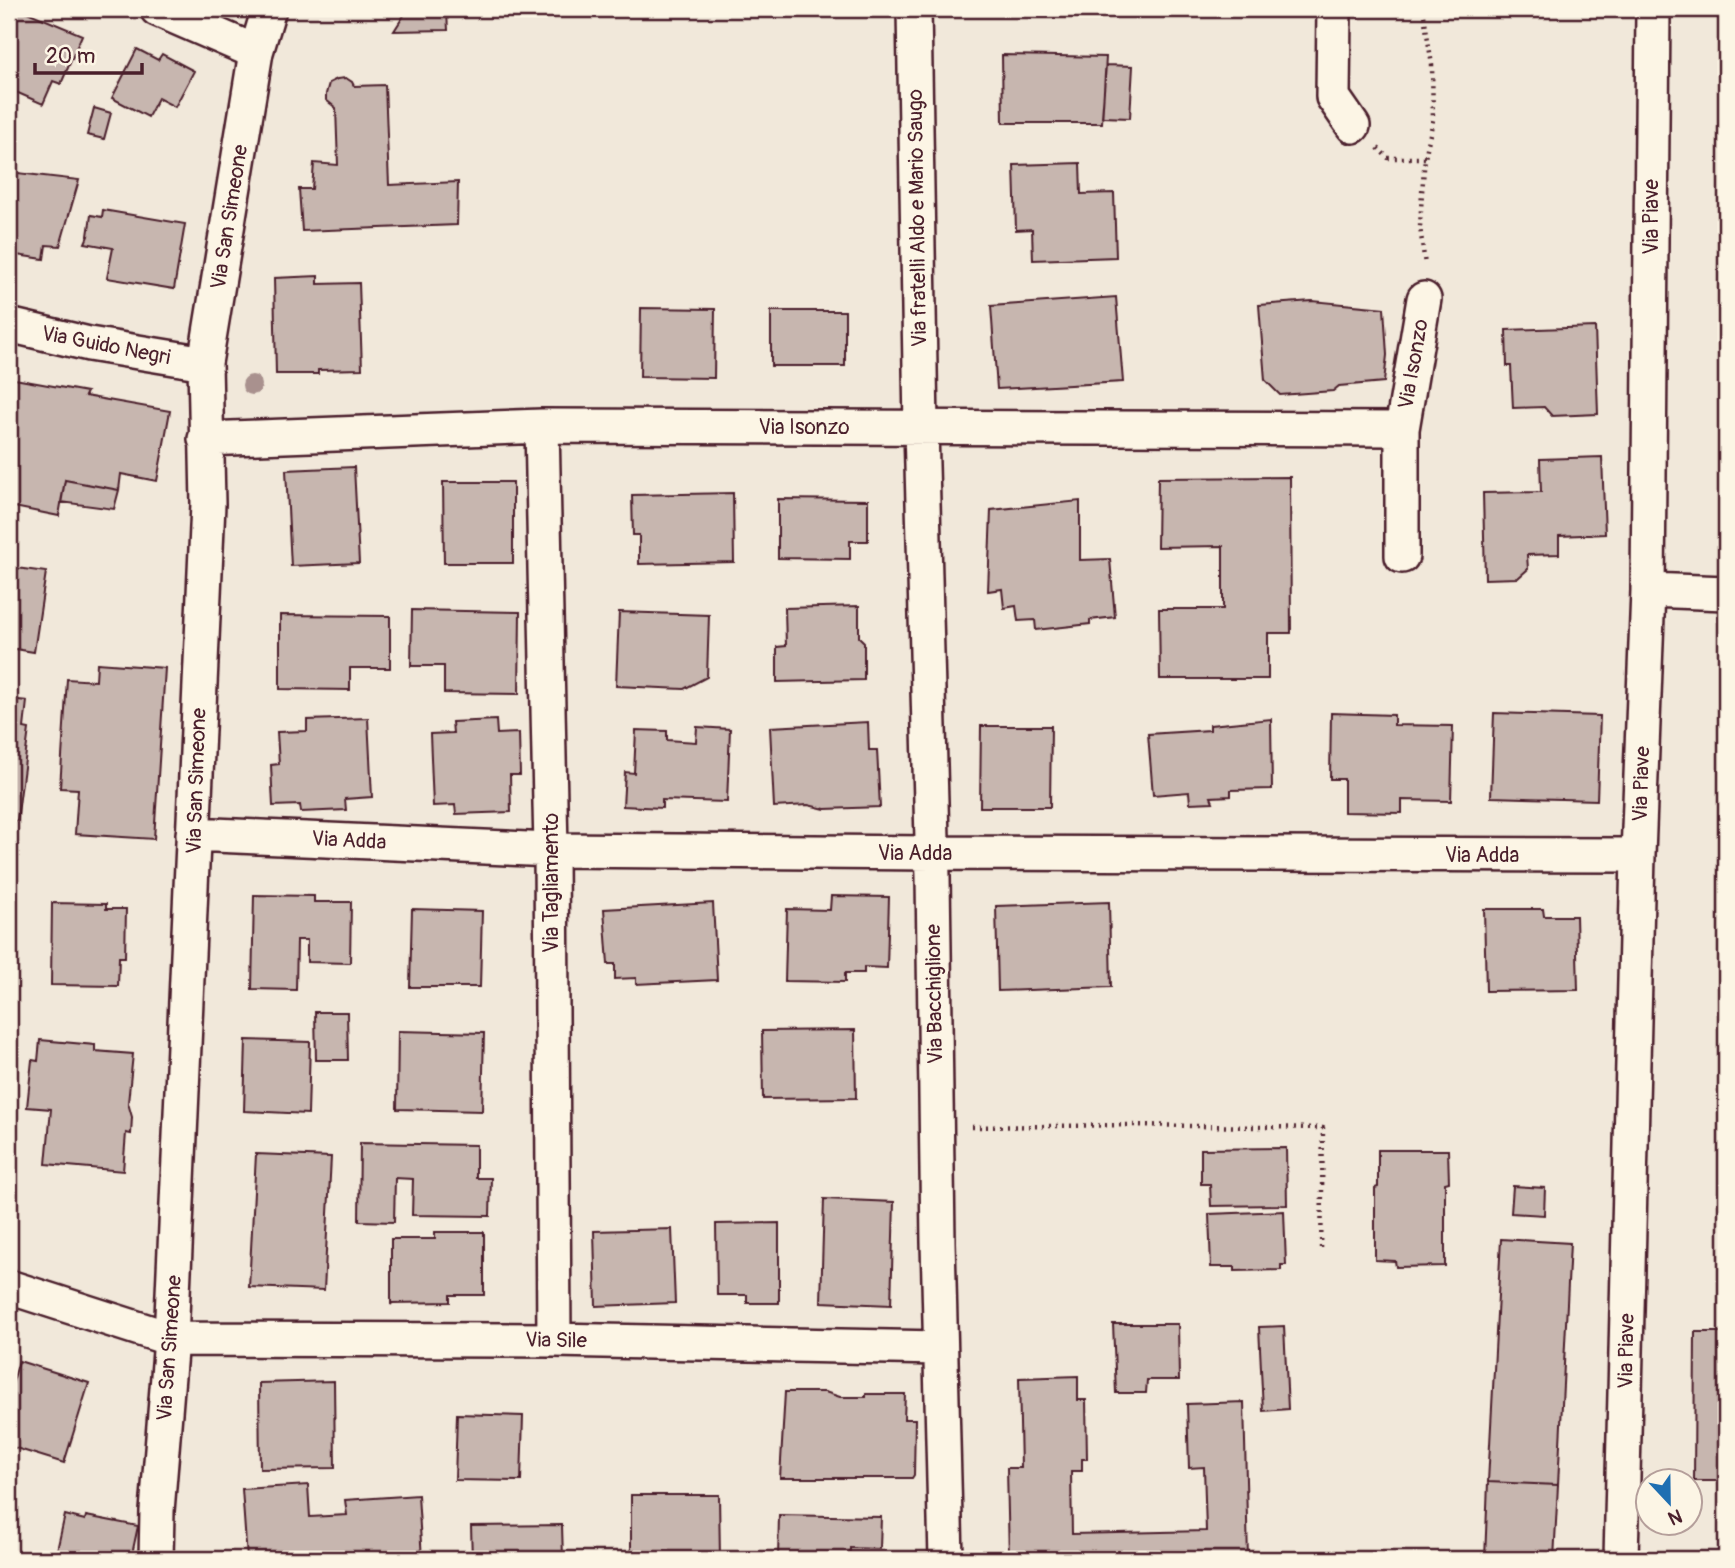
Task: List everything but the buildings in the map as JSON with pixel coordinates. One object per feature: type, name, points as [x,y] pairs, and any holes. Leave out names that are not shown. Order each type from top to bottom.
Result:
[{"type":"street","points":[[157,9],[256,52]]},
{"type":"street","name":"Via San Simeone","points":[[156,1559],[157,1511],[171,1339],[208,504],[205,363],[256,52],[269,9]]},
{"type":"street","name":"Via fratelli Aldo e Mario Saugo","points":[[914,9],[921,428]]},
{"type":"street","points":[[1334,9],[1333,97],[1353,125]]},
{"type":"street","name":"Via Piave","points":[[1621,1559],[1638,855],[1648,590],[1653,9]]},
{"type":"street","name":"Via Isonzo","points":[[1402,556],[1402,429],[1424,299]]},
{"type":"street","name":"Via Guido Negri","points":[[9,325],[89,344],[205,363]]},
{"type":"street","name":"Via Isonzo","points":[[205,439],[542,426],[1402,429]]},
{"type":"street","name":"Via Tagliamento","points":[[542,426],[551,850],[554,1340]]},
{"type":"street","name":"Via Bacchiglione","points":[[921,428],[946,1559]]},
{"type":"street","points":[[1648,590],[1726,593]]},
{"type":"street","name":"Via Adda","points":[[193,834],[551,850],[1638,855]]},
{"type":"street","name":"Via Sile","points":[[9,1287],[171,1339],[554,1340],[940,1348]]},
{"type":"path","points":[[1423,9],[1432,65],[1433,93],[1433,120],[1425,158],[1420,227],[1428,284],[1424,299]]},
{"type":"path","points":[[1353,125],[1388,158],[1425,158]]},
{"type":"path","points":[[964,1127],[1132,1125],[1323,1128],[1321,1250]]}]
